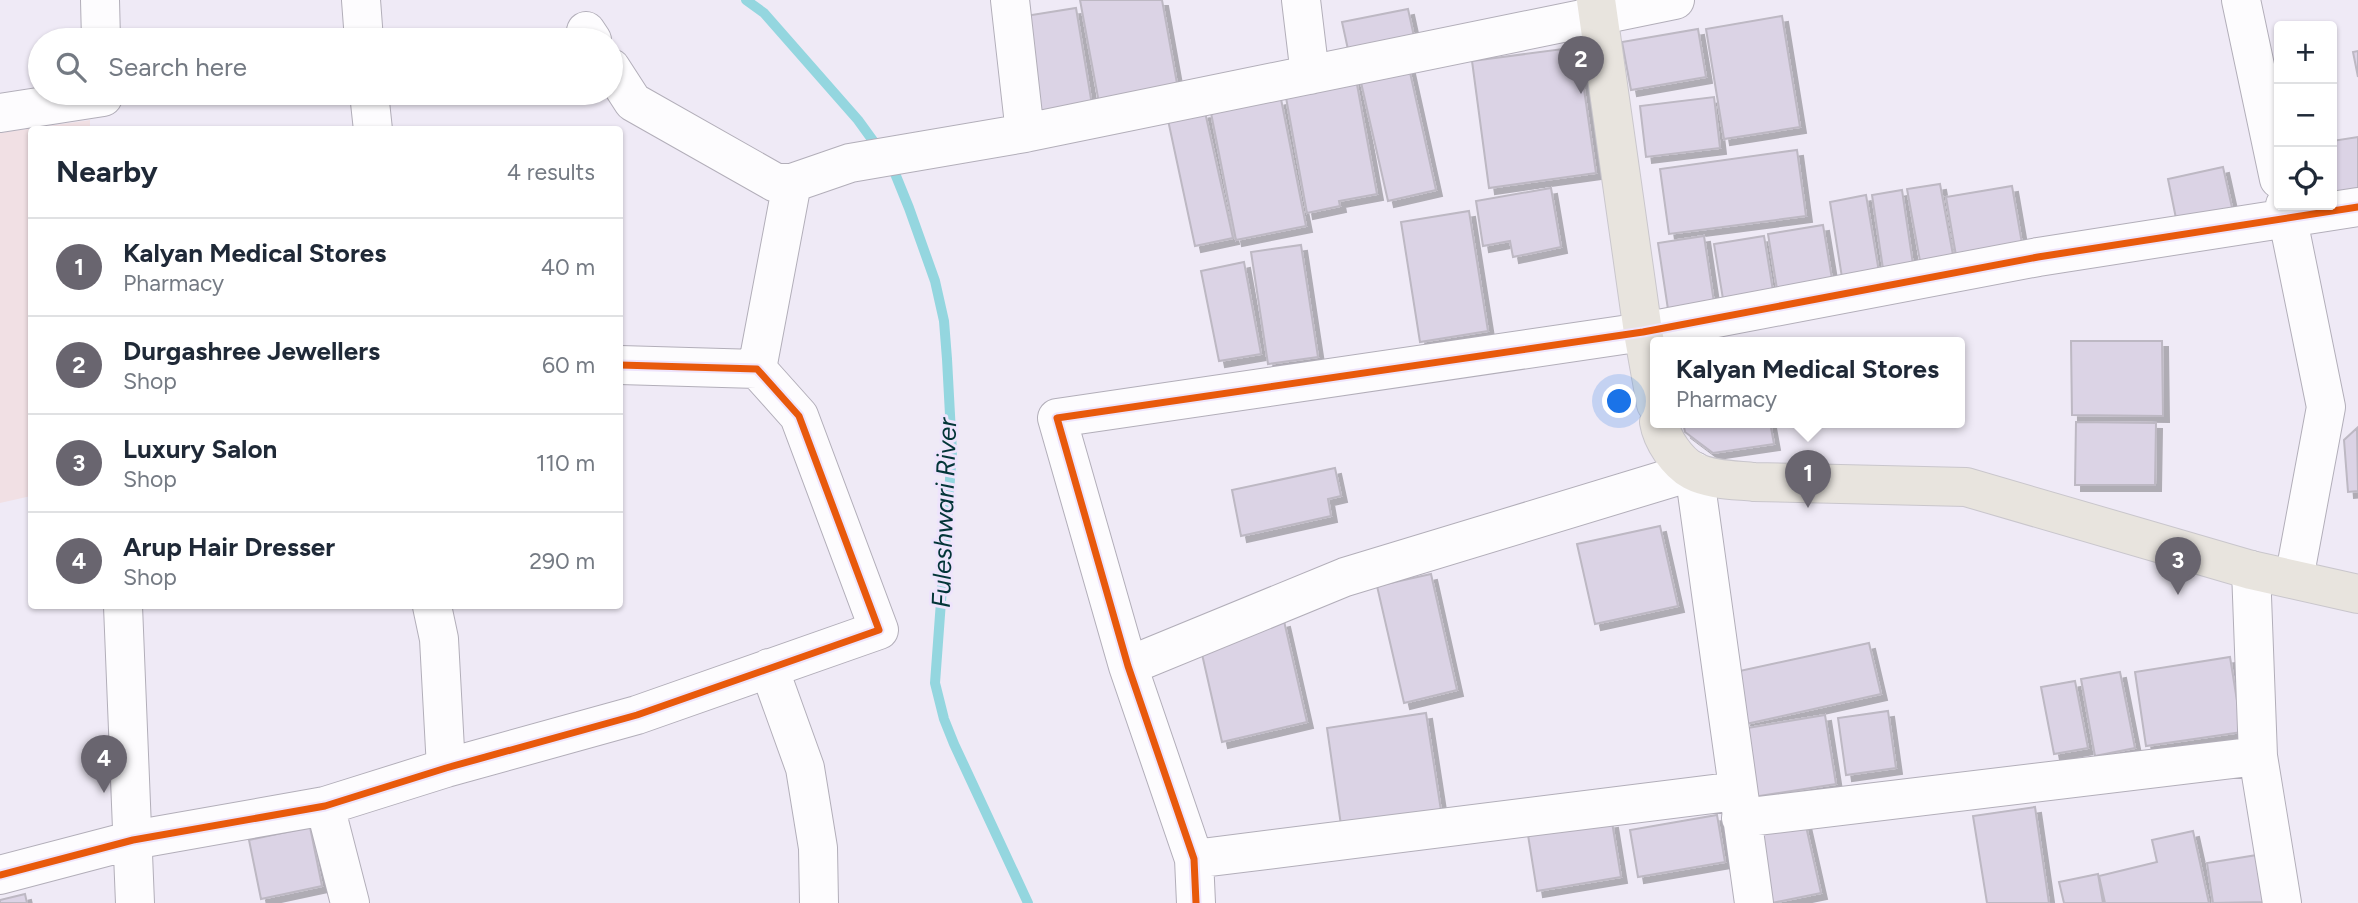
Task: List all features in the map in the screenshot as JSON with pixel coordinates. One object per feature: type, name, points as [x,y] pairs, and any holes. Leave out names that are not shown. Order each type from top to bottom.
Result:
[{"type":"main road","points":[[1597,9],[1650,371]]},
{"type":"main road","points":[[1660,428],[1673,452],[1694,471],[1721,478],[1754,482],[1966,487],[2251,570],[2358,594]]},
{"type":"street","points":[[100,0],[101,28]]},
{"type":"street","points":[[361,0],[364,28]]},
{"type":"street","points":[[1010,0],[1025,133]]},
{"type":"street","points":[[1301,0],[1310,75]]},
{"type":"street","points":[[623,86],[634,102],[776,183],[792,183],[850,163],[1025,133],[1310,75],[1597,9],[1675,0]]},
{"type":"street","points":[[2241,0],[2274,155]]},
{"type":"street","points":[[370,105],[373,126]]},
{"type":"street","points":[[0,113],[103,106]]},
{"type":"street","points":[[757,369],[792,183]]},
{"type":"street","points":[[1196,903],[1194,859],[1128,666],[1057,418],[1643,332],[2286,211],[2358,207]]},
{"type":"street","points":[[2286,211],[2342,403],[2294,579]]},
{"type":"street","points":[[0,875],[133,840],[325,806],[446,768],[637,716],[879,630],[799,416],[757,369],[623,365]]},
{"type":"street","points":[[1128,666],[1345,576],[1694,471],[1754,903]]},
{"type":"street","points":[[2251,570],[2258,756],[2282,903]]},
{"type":"street","points":[[123,609],[135,903]]},
{"type":"street","points":[[433,609],[439,639],[446,768]]},
{"type":"street","points":[[769,668],[805,768],[818,848],[819,903]]},
{"type":"street","points":[[1194,859],[2258,756]]},
{"type":"street","points":[[325,806],[350,903]]},
{"type":"shaded area","points":[[90,120],[90,126],[48,126]]},
{"type":"shaded area","points":[[28,129],[28,497],[0,503],[0,133]]},
{"type":"building","points":[[1080,0],[1162,0],[1178,89],[1099,103]]},
{"type":"building","points":[[1076,8],[1092,105],[1035,115],[1019,17]]},
{"type":"building","points":[[1408,9],[1415,41],[1349,54],[1342,22]]},
{"type":"building","points":[[1782,16],[1800,127],[1724,139],[1706,29]]},
{"type":"building","points":[[1698,29],[1706,77],[1631,90],[1622,42]]},
{"type":"building","points":[[1578,47],[1596,173],[1489,188],[1472,61]]},
{"type":"building","points":[[2358,51],[2358,77],[2353,52]]},
{"type":"building","points":[[1409,68],[1436,190],[1388,201],[1360,78]]},
{"type":"building","points":[[1356,79],[1377,194],[1339,201],[1340,206],[1307,213],[1285,92]]},
{"type":"building","points":[[1714,97],[1720,148],[1646,157],[1640,106]]},
{"type":"building","points":[[1281,99],[1306,226],[1236,240],[1211,113]]},
{"type":"building","points":[[1205,112],[1233,238],[1195,246],[1168,120]]},
{"type":"building","points":[[2358,137],[2358,204],[2337,205],[2337,140]]},
{"type":"building","points":[[1797,150],[1806,216],[1669,234],[1660,169]]},
{"type":"building","points":[[2223,167],[2235,221],[2179,233],[2168,179]]},
{"type":"building","points":[[1940,184],[1955,266],[1922,272],[1907,189]]},
{"type":"building","points":[[2012,186],[2024,255],[1958,267],[1946,197]]},
{"type":"building","points":[[1551,188],[1561,247],[1513,257],[1510,241],[1483,246],[1476,201]]},
{"type":"building","points":[[1902,190],[1915,278],[1885,282],[1872,195]]},
{"type":"building","points":[[1866,195],[1881,284],[1844,290],[1830,202]]},
{"type":"building","points":[[1469,211],[1488,331],[1420,342],[1401,222]]},
{"type":"building","points":[[1823,225],[1834,291],[1779,301],[1768,234]]},
{"type":"building","points":[[1704,236],[1715,309],[1669,316],[1658,243]]},
{"type":"building","points":[[1764,236],[1774,297],[1724,305],[1714,244]]},
{"type":"building","points":[[1301,245],[1318,357],[1268,364],[1251,252]]},
{"type":"building","points":[[1244,262],[1261,354],[1219,361],[1201,271]]},
{"type":"building","points":[[2071,341],[2162,341],[2163,416],[2072,415]]},
{"type":"building","points":[[2076,422],[2156,423],[2155,485],[2075,485]]},
{"type":"building","points":[[1684,428],[1771,428],[1774,444],[1713,453],[1685,432]]},
{"type":"building","points":[[2357,428],[2358,491],[2348,492],[2344,440]]},
{"type":"building","points":[[1335,468],[1341,496],[1328,499],[1331,516],[1241,536],[1232,490]]},
{"type":"building","points":[[1660,526],[1678,606],[1595,624],[1577,544]]},
{"type":"building","points":[[1431,574],[1457,690],[1404,703],[1377,586]]},
{"type":"building","points":[[1284,621],[1307,722],[1222,742],[1199,641]]},
{"type":"building","points":[[1869,643],[1881,694],[1746,724],[1735,672]]},
{"type":"building","points":[[2230,657],[2242,732],[2146,746],[2135,672]]},
{"type":"building","points":[[2120,672],[2135,748],[2095,756],[2081,679]]},
{"type":"building","points":[[2075,681],[2088,748],[2054,754],[2041,687]]},
{"type":"building","points":[[1888,711],[1896,768],[1846,775],[1838,718]]},
{"type":"building","points":[[1426,713],[1442,817],[1342,832],[1327,728]]},
{"type":"building","points":[[1825,715],[1836,784],[1753,797],[1742,729]]},
{"type":"building","points":[[2035,807],[2049,903],[1987,903],[1973,816]]},
{"type":"building","points":[[1803,813],[1821,893],[1772,903],[1751,825]]},
{"type":"building","points":[[1717,815],[1725,862],[1638,877],[1630,830]]},
{"type":"building","points":[[1612,822],[1621,877],[1537,891],[1528,835]]},
{"type":"building","points":[[310,827],[322,886],[261,899],[249,840]]},
{"type":"building","points":[[2193,831],[2209,903],[2105,903],[2099,876],[2157,862],[2152,840]]},
{"type":"building","points":[[2257,855],[2265,902],[2213,903],[2207,863]]},
{"type":"building","points":[[2098,874],[2103,903],[2064,903],[2059,882]]},
{"type":"building","points":[[25,894],[27,903],[0,903],[0,900]]},
{"type":"waterway","name":"Fuleshwari River","points":[[746,0],[764,13],[858,120],[879,149]]},
{"type":"waterway","name":"Fuleshwari River","points":[[888,163],[909,208],[935,281],[944,321],[952,452],[935,683],[944,719],[954,744],[1028,903]]},
{"type":"cycle path","points":[[1196,903],[1194,859],[1128,666],[1057,418],[1643,332],[2038,257],[2358,207]]},
{"type":"cycle path","points":[[0,875],[133,840],[325,806],[446,768],[637,715],[879,630],[799,416],[757,369],[623,365]]},
{"type":"place","name":"Durgashree Jewellers","points":[[1581,94]]},
{"type":"place","name":"Kalyan Medical Stores","points":[[1808,508]]},
{"type":"place","name":"Luxury Salon","points":[[2178,595]]},
{"type":"place","name":"Arup Hair Dresser","points":[[104,793]]}]
